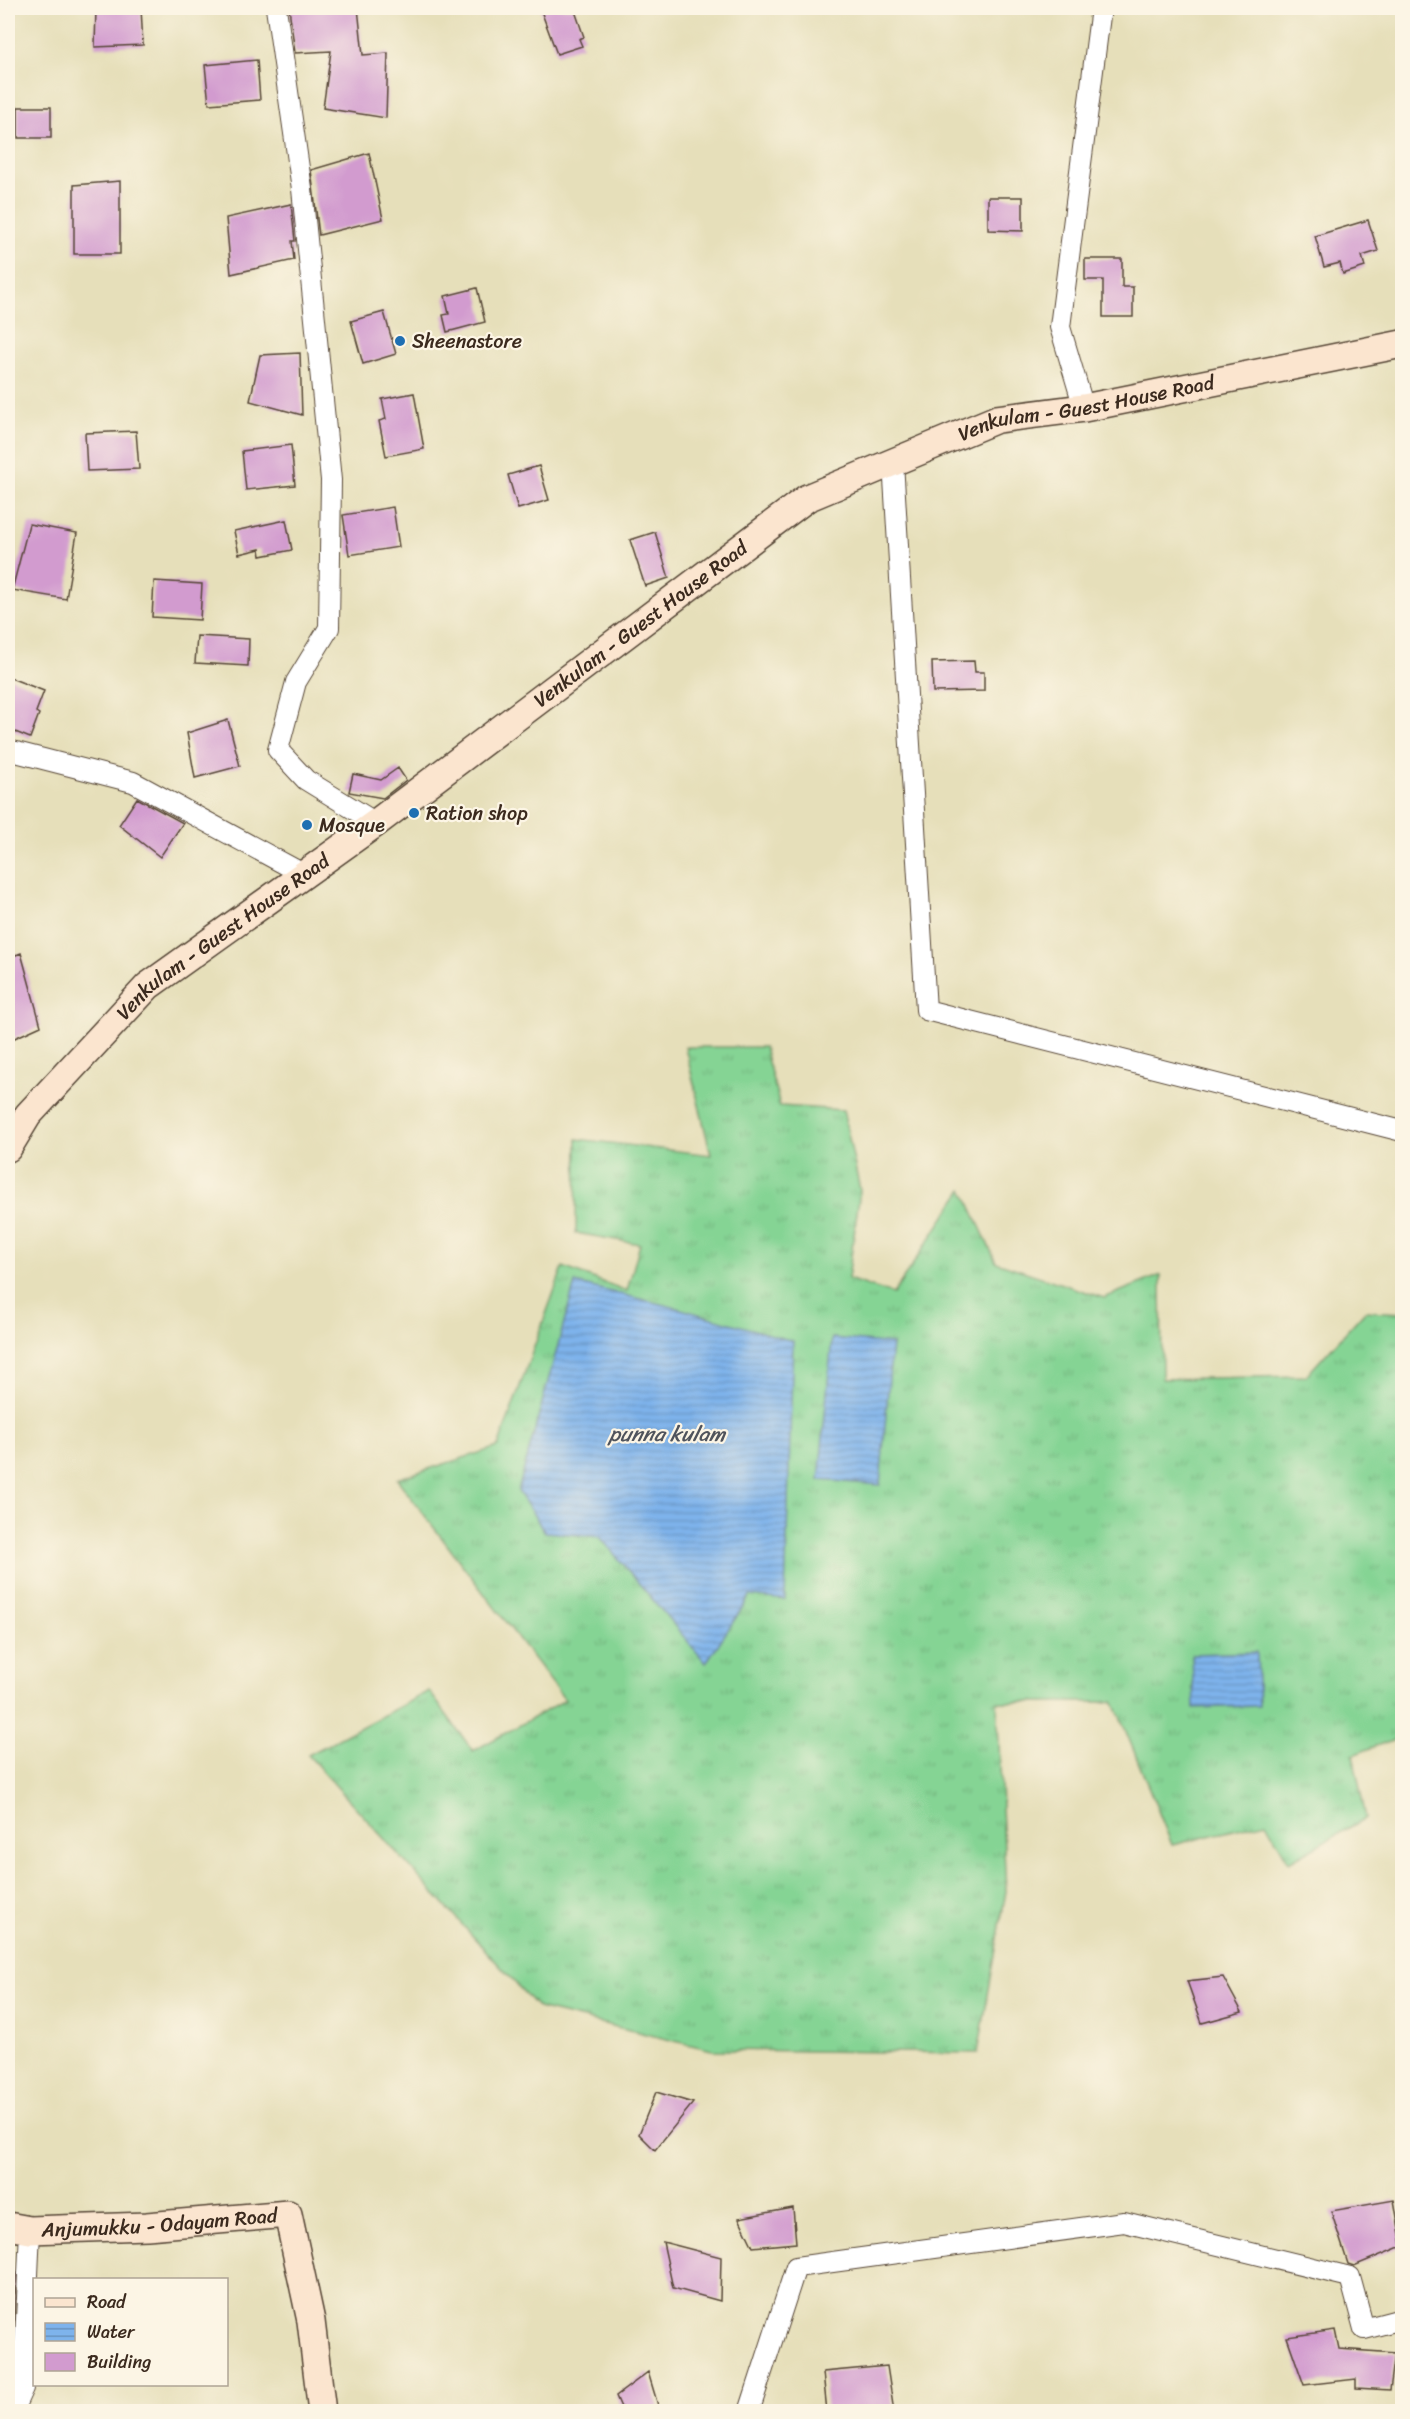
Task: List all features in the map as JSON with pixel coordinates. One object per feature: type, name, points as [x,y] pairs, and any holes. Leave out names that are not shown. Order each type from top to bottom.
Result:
[{"type":"main road","name":"Venkulam - Guest House Road","points":[[8,1148],[28,1115],[148,986],[376,823],[807,498],[997,419],[1084,408],[1402,344]]},
{"type":"main road","name":"Anjumukku - Odayam Road","points":[[19,2228],[147,2226],[288,2214],[311,2321],[322,2412]]},
{"type":"street","points":[[276,8],[302,189],[331,480],[329,628],[296,682],[278,750],[306,780],[376,823]]},
{"type":"street","points":[[1084,408],[1060,327],[1101,8]]},
{"type":"street","points":[[893,462],[926,1010],[1402,1131]]},
{"type":"street","points":[[8,750],[133,782],[305,875]]},
{"type":"street","points":[[750,2412],[796,2267],[1124,2222],[1350,2277],[1364,2329],[1402,2319]]},
{"type":"street","points":[[12,2412],[28,2380],[19,2228]]},
{"type":"green space","points":[[685,1047],[764,1047],[780,1106],[843,1110],[860,1190],[848,1279],[893,1294],[963,1189],[996,1262],[1104,1298],[1161,1275],[1162,1379],[1306,1376],[1365,1311],[1402,1313],[1402,1736],[1353,1755],[1366,1818],[1289,1862],[1266,1822],[1172,1845],[1114,1702],[997,1702],[1006,1891],[978,2053],[712,2050],[538,2008],[308,1755],[429,1691],[473,1751],[565,1700],[397,1479],[498,1447],[563,1267],[627,1291],[640,1244],[576,1233],[577,1139],[711,1155]]},
{"type":"water","name":"punna kulam","points":[[575,1283],[681,1309],[793,1341],[785,1600],[750,1596],[706,1663],[600,1537],[545,1532],[518,1491]]},
{"type":"water","points":[[832,1338],[892,1344],[880,1485],[819,1480]]},
{"type":"water","points":[[1257,1652],[1259,1706],[1194,1708],[1192,1654]]},
{"type":"building","points":[[96,8],[141,8],[143,45],[95,47]]},
{"type":"building","points":[[289,8],[358,8],[363,55],[388,53],[386,118],[323,108],[331,51],[295,53]]},
{"type":"building","points":[[540,8],[574,8],[584,37],[579,39],[582,46],[557,54]]},
{"type":"building","points":[[257,60],[260,100],[209,104],[205,65]]},
{"type":"building","points":[[18,107],[51,107],[51,138],[18,138]]},
{"type":"building","points":[[369,153],[383,219],[319,235],[311,170]]},
{"type":"building","points":[[120,181],[120,254],[74,254],[74,185]]},
{"type":"building","points":[[988,197],[1023,197],[1023,231],[988,230]]},
{"type":"building","points":[[291,204],[295,241],[292,241],[294,260],[231,274],[226,218]]},
{"type":"building","points":[[1368,220],[1378,251],[1362,256],[1365,267],[1343,274],[1340,263],[1324,267],[1315,236]]},
{"type":"building","points":[[1085,259],[1122,259],[1122,287],[1133,287],[1133,317],[1103,317],[1103,280],[1085,280]]},
{"type":"building","points":[[477,288],[485,322],[447,332],[443,315],[449,314],[445,296]]},
{"type":"building","points":[[384,312],[396,354],[363,364],[351,321]]},
{"type":"building","points":[[300,353],[302,415],[250,401],[260,355]]},
{"type":"building","points":[[414,393],[424,449],[386,456],[379,421],[386,419],[382,399]]},
{"type":"building","points":[[136,431],[139,469],[87,471],[85,433]]},
{"type":"building","points":[[291,445],[295,485],[246,490],[242,451]]},
{"type":"building","points":[[539,466],[549,500],[518,509],[508,475]]},
{"type":"building","points":[[393,507],[399,547],[349,555],[343,515]]},
{"type":"building","points":[[286,520],[292,550],[261,556],[260,549],[239,554],[234,531]]},
{"type":"building","points":[[29,524],[77,533],[66,599],[12,590]]},
{"type":"building","points":[[655,532],[669,578],[645,586],[630,540]]},
{"type":"building","points":[[154,581],[202,584],[200,620],[152,617]]},
{"type":"building","points":[[197,636],[249,639],[248,666],[195,663]]},
{"type":"building","points":[[974,661],[975,672],[984,672],[984,691],[933,692],[932,662]]},
{"type":"building","points":[[8,677],[44,691],[30,738],[8,729]]},
{"type":"building","points":[[228,720],[240,766],[195,778],[187,733]]},
{"type":"building","points":[[398,768],[406,780],[383,798],[349,792],[353,774],[381,780]]},
{"type":"building","points":[[137,798],[183,823],[160,857],[119,825]]},
{"type":"building","points":[[21,953],[41,1026],[8,1041],[8,958]]},
{"type":"building","points":[[1223,1977],[1242,2012],[1202,2023],[1187,1981]]},
{"type":"building","points":[[656,2092],[693,2103],[655,2150],[639,2134]]},
{"type":"building","points":[[1394,2200],[1402,2246],[1354,2266],[1348,2264],[1331,2211]]},
{"type":"building","points":[[793,2208],[796,2243],[753,2247],[739,2218]]},
{"type":"building","points":[[663,2242],[721,2257],[720,2301],[673,2288]]},
{"type":"building","points":[[16,2273],[14,2320],[8,2322],[8,2274]]},
{"type":"building","points":[[1335,2330],[1339,2349],[1395,2353],[1390,2390],[1356,2388],[1356,2379],[1304,2385],[1287,2337]]},
{"type":"building","points":[[887,2366],[894,2412],[827,2412],[823,2372]]},
{"type":"building","points":[[648,2372],[660,2412],[623,2412],[616,2396]]},
{"type":"place","name":"Sheenastore","points":[[400,341]]},
{"type":"place","name":"Ration shop","points":[[414,813]]},
{"type":"place","name":"Mosque","points":[[307,825]]}]
